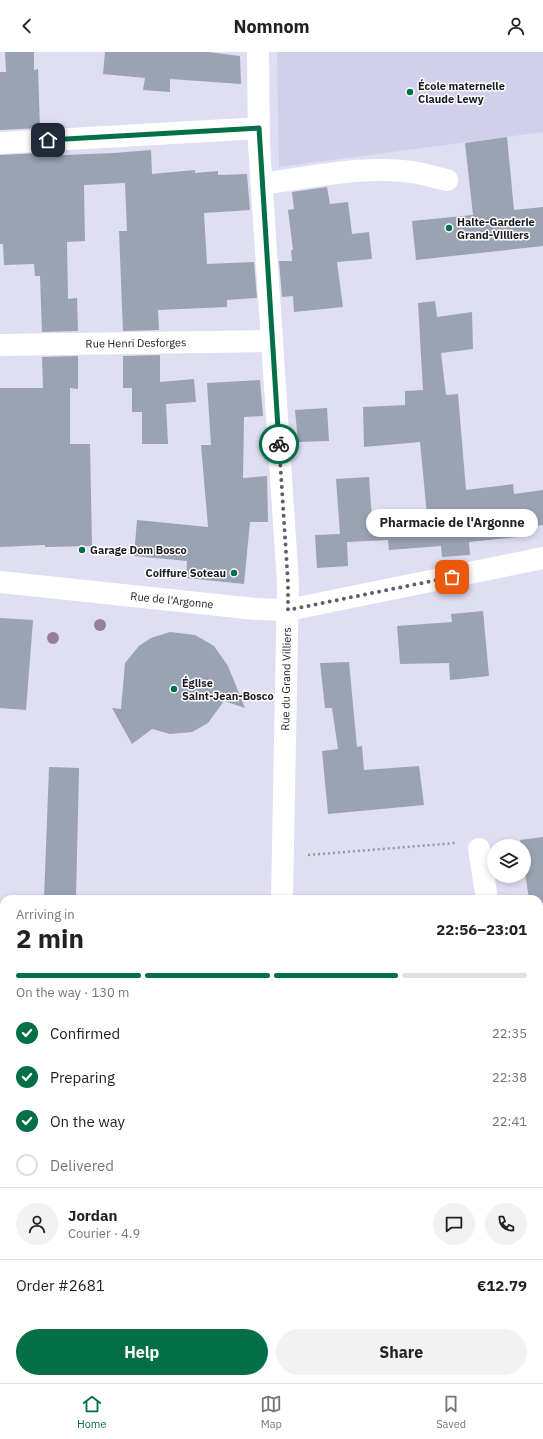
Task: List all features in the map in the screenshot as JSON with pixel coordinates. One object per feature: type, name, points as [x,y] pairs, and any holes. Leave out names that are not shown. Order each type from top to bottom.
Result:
[{"type":"street","name":"Rue du Grand Villiers","points":[[258,52],[259,128],[262,184],[288,583],[282,895]]},
{"type":"street","points":[[0,143],[259,128]]},
{"type":"street","points":[[262,184],[353,172],[383,171],[417,173],[448,180]]},
{"type":"street","name":"Rue Henri Desforges","points":[[0,345],[272,341]]},
{"type":"street","name":"Rue de l'Argonne","points":[[0,582],[256,609],[288,610],[543,558]]},
{"type":"street","points":[[479,849],[486,895]]},
{"type":"path","points":[[283,857],[472,841],[479,849]]},
{"type":"shaded area","name":"École maternelle Claude Lewy","points":[[277,52],[543,52],[543,132],[279,167]]},
{"type":"building","points":[[5,52],[34,52],[34,70],[38,69],[40,128],[0,130],[0,72],[6,72]]},
{"type":"building","points":[[105,52],[208,52],[240,56],[241,84],[170,79],[170,92],[143,90],[145,78],[103,74]]},
{"type":"building","points":[[507,137],[514,210],[543,207],[543,246],[416,260],[412,221],[473,215],[465,143]]},
{"type":"building","points":[[151,150],[152,174],[195,170],[195,173],[218,171],[218,175],[247,174],[250,210],[204,213],[207,264],[254,262],[257,298],[227,300],[227,307],[158,310],[159,330],[123,331],[119,231],[127,231],[125,183],[84,185],[85,241],[67,242],[68,299],[77,298],[78,331],[42,332],[40,276],[35,276],[34,264],[4,265],[3,244],[0,244],[0,155],[41,153],[41,156]]},
{"type":"building","points":[[327,187],[330,204],[348,202],[352,234],[369,232],[372,259],[337,262],[343,307],[294,312],[293,296],[282,297],[279,261],[292,261],[291,250],[293,250],[288,210],[294,209],[292,192]]},
{"type":"building","points":[[435,301],[437,317],[472,312],[473,349],[441,353],[446,395],[458,394],[466,490],[513,484],[514,494],[543,490],[543,525],[517,528],[518,537],[469,542],[470,555],[442,557],[441,546],[389,550],[388,540],[347,542],[348,566],[317,568],[315,535],[340,534],[336,479],[369,477],[372,519],[427,515],[420,442],[364,447],[363,407],[405,405],[405,391],[423,390],[418,303]]},
{"type":"building","points":[[160,355],[160,382],[194,379],[196,402],[166,404],[168,444],[142,444],[142,412],[132,412],[132,388],[123,388],[123,356]]},
{"type":"building","points":[[78,356],[78,389],[70,388],[70,444],[90,444],[92,546],[45,547],[45,545],[0,547],[0,388],[43,388],[42,357]]},
{"type":"building","points":[[260,380],[263,416],[244,417],[243,478],[267,476],[268,522],[250,522],[244,584],[186,578],[187,561],[134,556],[137,520],[208,527],[201,445],[211,445],[207,383]]},
{"type":"building","points":[[327,408],[329,441],[298,442],[295,410]]},
{"type":"building","points":[[483,611],[489,676],[450,680],[449,663],[400,664],[397,626],[452,622],[451,614]]},
{"type":"building","points":[[0,618],[33,620],[26,710],[0,708]]},
{"type":"building","name":"Église Saint-Jean-Bosco","points":[[170,632],[195,635],[214,646],[228,666],[245,708],[224,701],[208,723],[192,732],[170,734],[152,729],[132,744],[112,708],[121,709],[125,663],[139,646],[151,638]]},
{"type":"building","points":[[349,662],[357,747],[362,746],[364,770],[419,766],[424,805],[328,814],[322,751],[338,749],[332,708],[325,708],[320,663]]},
{"type":"building","points":[[49,767],[79,768],[76,895],[44,895]]},
{"type":"building","points":[[543,837],[543,895],[528,895],[527,883],[531,883],[531,839],[528,839]]},
{"type":"way so far","points":[[279,444],[288,583],[288,610],[324,604],[452,577]]},
{"type":"place","name":"École maternelle Claude Lewy","points":[[410,92]]},
{"type":"place","name":"Halte-Garderie Grand-Villiers","points":[[449,228]]},
{"type":"place","name":"Garage Dom Bosco","points":[[82,550]]},
{"type":"place","name":"Coiffure Soteau","points":[[234,573]]},
{"type":"place","name":"Pharmacie de l'Argonne","points":[[452,577]]},
{"type":"place","name":"Église Saint-Jean-Bosco","points":[[174,689]]},
{"type":"route","points":[[48,140],[259,128],[279,444]]}]
